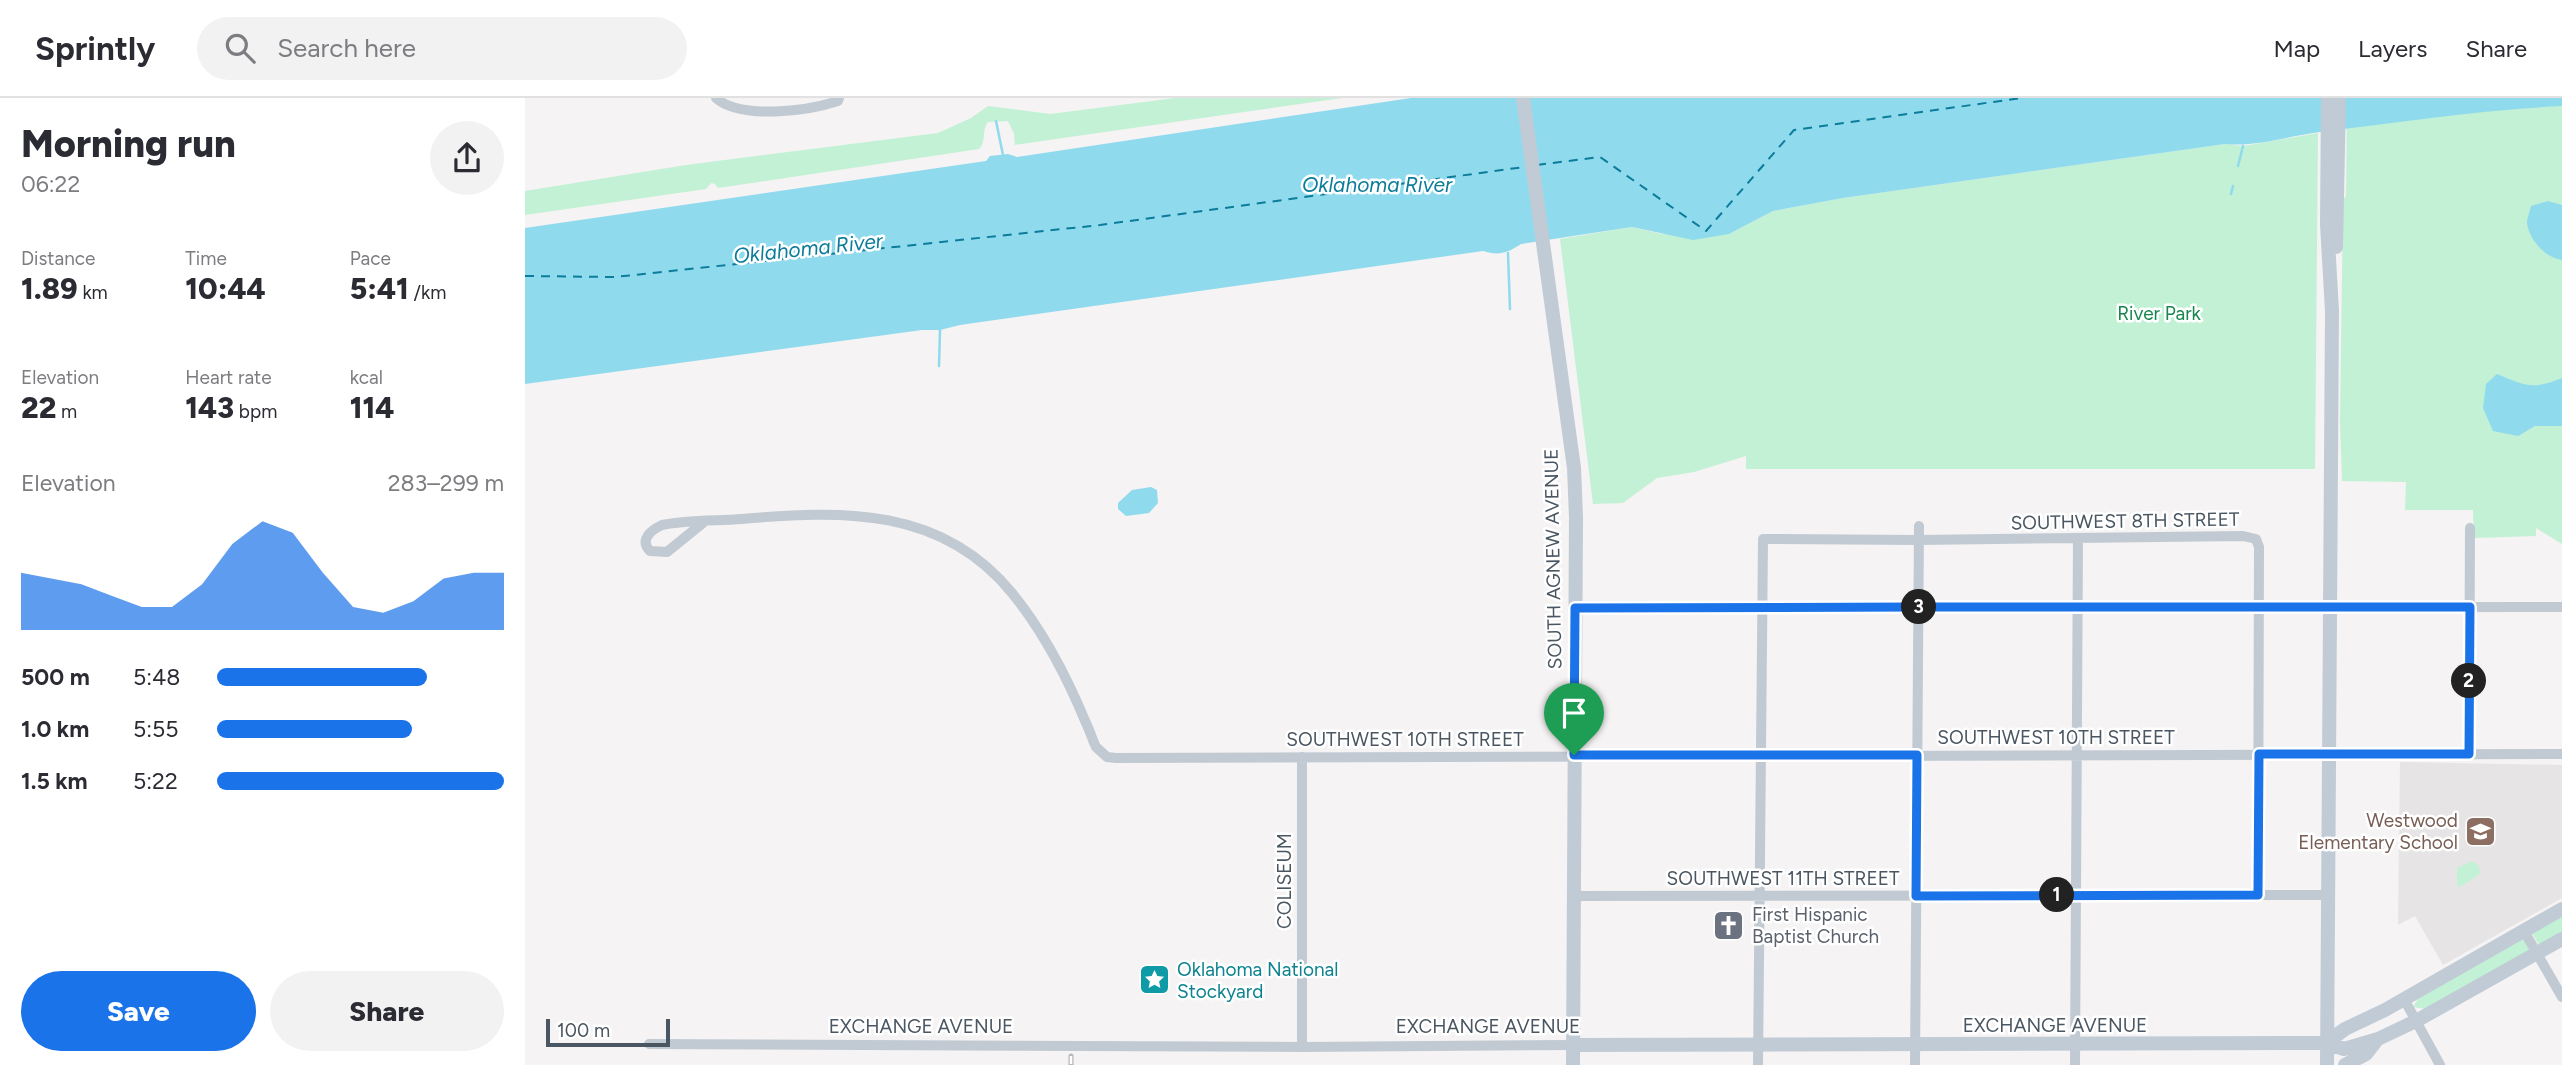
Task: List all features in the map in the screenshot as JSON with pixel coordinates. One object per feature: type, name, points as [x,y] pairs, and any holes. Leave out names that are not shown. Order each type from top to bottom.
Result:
[{"type":"main road","name":"SOUTH AGNEW AVENUE","points":[[1523,98],[1574,468],[1573,1065]]},
{"type":"main road","points":[[2327,98],[2332,201],[2327,1065]]},
{"type":"main road","points":[[2332,201],[2339,98]]},
{"type":"main road","points":[[2326,1043],[2345,1029],[2404,999],[2562,909]]},
{"type":"main road","name":"EXCHANGE AVENUE","points":[[1573,1045],[2326,1043],[2344,1049],[2378,1039],[2416,1021],[2562,939]]},
{"type":"main road","points":[[2345,1065],[2366,1054],[2378,1039]]},
{"type":"street","points":[[716,98],[722,103],[741,109],[776,110],[818,108],[838,101],[839,98]]},
{"type":"street","name":"SOUTHWEST 10TH STREET","points":[[704,522],[667,552],[650,551],[646,547],[645,540],[654,529],[676,523],[783,515],[846,514],[894,520],[926,530],[973,555],[1013,593],[1039,629],[1059,664],[1093,741],[1101,753],[1116,758],[2562,754]]},
{"type":"street","points":[[1915,1065],[1919,526]]},
{"type":"street","points":[[2469,754],[2470,527]]},
{"type":"street","points":[[2075,1065],[2078,538]]},
{"type":"street","name":"SOUTHWEST 8TH STREET","points":[[1761,609],[1763,539],[2254,538],[2259,547],[2258,895]]},
{"type":"street","points":[[1575,608],[2562,607]]},
{"type":"street","points":[[1758,1065],[1761,609]]},
{"type":"street","name":"COLISEUM","points":[[1302,757],[1302,1047]]},
{"type":"street","name":"SOUTHWEST 11TH STREET","points":[[1573,896],[2328,895]]},
{"type":"street","points":[[2524,931],[2562,997]]},
{"type":"street","points":[[2404,999],[2440,1065]]},
{"type":"street","name":"EXCHANGE AVENUE","points":[[649,1044],[1302,1047],[1573,1045]]},
{"type":"shaded area","name":"Westwood Elementary School","points":[[2400,762],[2562,765],[2562,898],[2443,965],[2415,916],[2398,925]]},
{"type":"green space","points":[[1175,98],[1342,98],[1015,145],[1014,134],[1008,121],[988,122],[979,149],[718,188],[711,183],[706,189],[525,215],[525,191],[686,165],[938,133],[971,118],[988,106],[1050,114]]},
{"type":"green space","points":[[2347,98],[2562,98],[2562,544],[2536,528],[2536,536],[2474,538],[2473,510],[2405,510],[2406,482],[2342,481],[2340,421]]},
{"type":"green space","name":"River Park","points":[[2318,133],[2315,469],[1746,469],[1746,456],[1694,472],[1657,478],[1623,503],[1593,504],[1560,239],[1632,227],[1662,234],[1729,234],[1773,211],[1843,198],[2225,144],[2243,146]]},
{"type":"green space","points":[[2472,861],[2479,866],[2480,874],[2460,887],[2457,885],[2457,868]]},
{"type":"green space","points":[[2562,915],[2562,934],[2539,945],[2532,933]]},
{"type":"green space","points":[[2522,937],[2530,951],[2425,1009],[2413,1007],[2418,999]]},
{"type":"water","name":"Oklahoma River","points":[[1411,98],[2562,98],[2562,106],[2441,117],[2320,132],[2261,143],[2225,144],[1843,198],[1773,211],[1729,234],[1693,240],[1632,227],[1521,244],[1503,253],[1483,251],[940,330],[922,330],[525,384],[525,228],[986,161],[990,156],[1008,154],[1017,157]]},
{"type":"water","points":[[2548,201],[2562,205],[2562,260],[2544,252],[2528,229],[2531,206]]},
{"type":"water","points":[[2497,374],[2529,385],[2562,378],[2562,426],[2535,426],[2518,436],[2493,431],[2483,408],[2486,384]]},
{"type":"water","points":[[1151,487],[1157,490],[1158,503],[1149,513],[1126,516],[1118,509],[1118,503],[1132,490]]},
{"type":"waterway","points":[[996,121],[1003,155]]},
{"type":"waterway","points":[[2238,166],[2243,146]]},
{"type":"waterway","points":[[2231,194],[2233,186]]},
{"type":"waterway","points":[[1508,253],[1510,309]]},
{"type":"waterway","points":[[939,366],[940,330]]},
{"type":"ferry route","points":[[1537,165],[1600,157],[1706,231],[1794,130],[2021,98]]},
{"type":"ferry route","points":[[525,276],[615,277],[1100,225],[1524,167]]},
{"type":"railway","points":[[1071,1056],[1071,1065]]},
{"type":"place","name":"Westwood Elementary School","points":[[2481,831]]},
{"type":"place","name":"First Hispanic Baptist Church","points":[[1729,925]]},
{"type":"place","name":"Oklahoma National Stockyard","points":[[1154,980]]},
{"type":"route","points":[[2470,607],[2469,754],[2259,754],[2258,895],[1916,896],[1917,755],[1574,755],[1575,608],[2470,607]]}]
